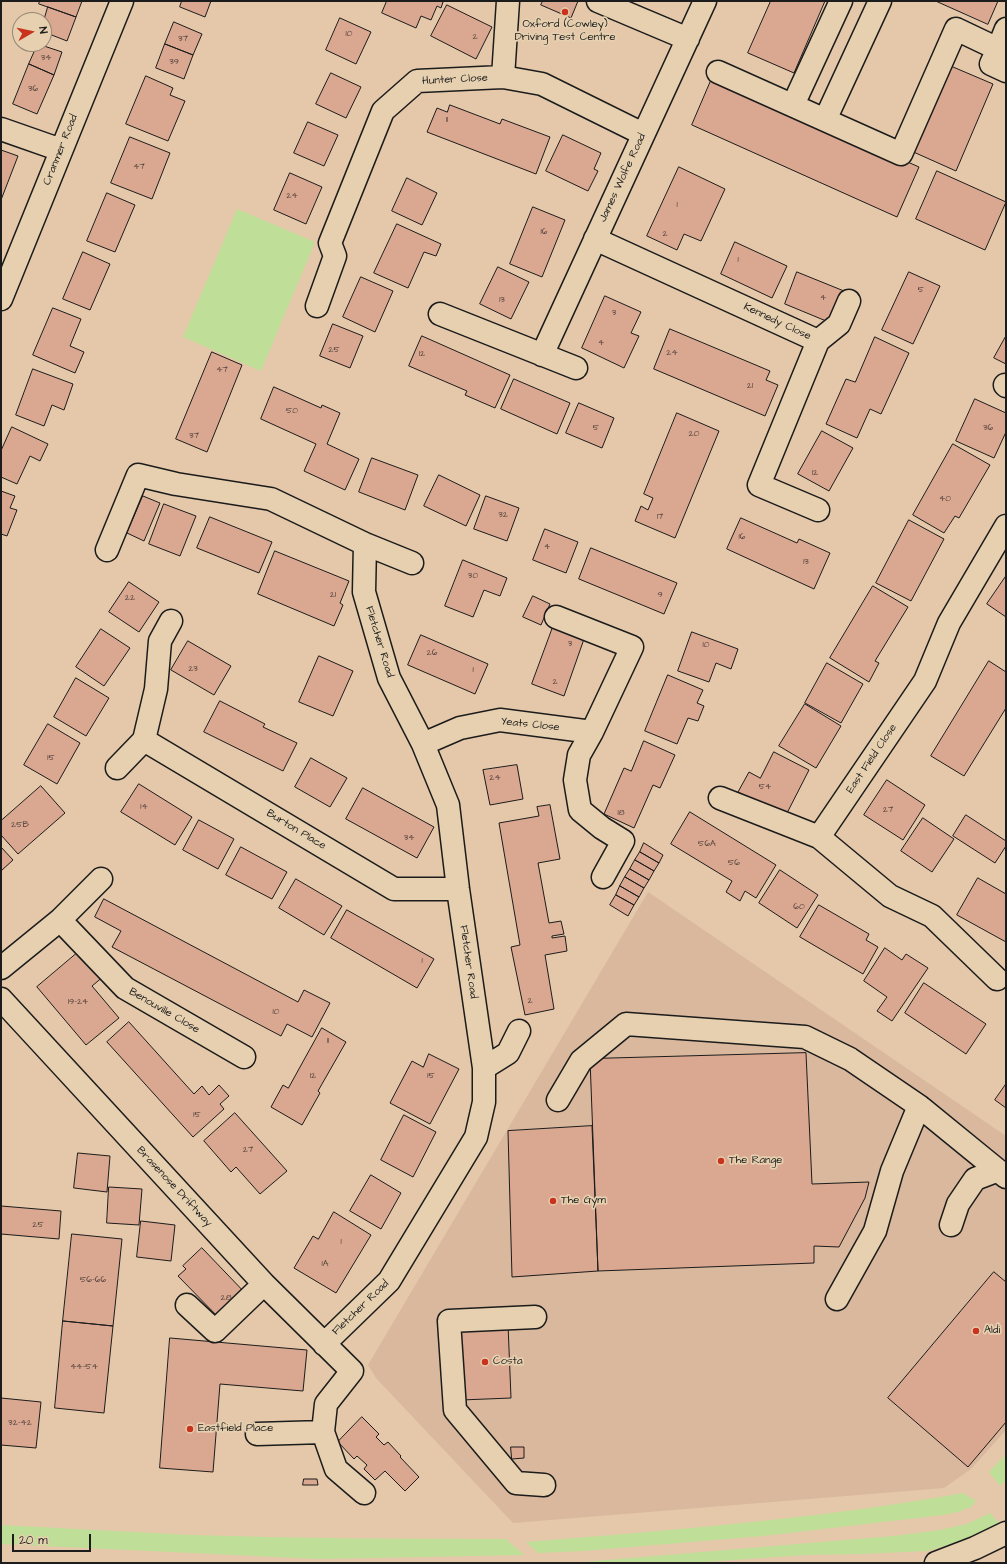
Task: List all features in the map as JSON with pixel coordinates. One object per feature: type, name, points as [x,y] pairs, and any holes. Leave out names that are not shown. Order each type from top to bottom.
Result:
[{"type":"street","name":"Cranmer Road","points":[[1,300],[60,150],[122,1]]},
{"type":"street","points":[[503,77],[508,1]]},
{"type":"street","points":[[598,1],[688,39]]},
{"type":"street","name":"James Wolfe Road","points":[[542,355],[705,1]]},
{"type":"street","points":[[793,105],[841,1]]},
{"type":"street","points":[[824,120],[880,1]]},
{"type":"street","points":[[718,72],[901,154],[956,29],[998,49]]},
{"type":"street","points":[[1006,29],[991,64],[1006,70]]},
{"type":"street","points":[[814,60],[845,75]]},
{"type":"street","name":"Hunter Close","points":[[317,306],[335,256],[330,243],[383,111],[417,81],[503,77],[542,84],[643,134]]},
{"type":"street","points":[[1,129],[60,150]]},
{"type":"street","name":"Kennedy Close","points":[[595,239],[818,341],[759,485],[818,510]]},
{"type":"street","points":[[818,341],[839,324],[849,300]]},
{"type":"street","points":[[440,314],[576,368]]},
{"type":"street","points":[[107,550],[138,475],[176,484],[271,500],[365,544],[412,563]]},
{"type":"street","name":"East Field Close","points":[[819,837],[924,681],[949,623],[1006,526]]},
{"type":"street","name":"Fletcher Road","points":[[324,1344],[389,1281],[476,1137],[484,1102],[484,1068],[458,889],[448,805],[423,744],[389,678],[364,592],[365,544]]},
{"type":"street","points":[[556,617],[632,647],[592,732],[579,755],[576,780],[580,810],[602,828],[623,841],[603,877]]},
{"type":"street","points":[[117,768],[144,740],[156,689],[160,641],[171,621]]},
{"type":"street","name":"Yeats Close","points":[[423,744],[460,728],[500,720],[592,732]]},
{"type":"street","name":"Burton Place","points":[[144,740],[394,889],[458,889]]},
{"type":"street","points":[[720,798],[819,837],[890,896],[932,916],[997,979]]},
{"type":"street","points":[[1,968],[60,920],[101,879]]},
{"type":"street","name":"Benouville Close","points":[[60,920],[125,988],[244,1057]]},
{"type":"street","name":"Brasenose Driftway","points":[[1,999],[264,1284],[352,1371],[326,1404],[324,1432]]},
{"type":"street","points":[[558,1100],[581,1061],[626,1024],[805,1037],[850,1060],[919,1106],[1001,1174]]},
{"type":"street","points":[[484,1068],[508,1053],[519,1031]]},
{"type":"street","points":[[837,1299],[875,1231],[892,1171],[919,1106]]},
{"type":"street","points":[[951,1225],[958,1204],[975,1179],[1001,1174]]},
{"type":"street","points":[[187,1305],[215,1332],[264,1284]]},
{"type":"street","points":[[535,1317],[450,1321],[456,1410],[516,1483],[544,1484]]},
{"type":"street","points":[[257,1434],[324,1432],[336,1469],[364,1493]]},
{"type":"street","points":[[936,1563],[975,1548],[1006,1533]]},
{"type":"shaded area","points":[[648,892],[1006,1136],[1006,1430],[971,1469],[944,1488],[513,1523],[376,1378],[368,1365]]},
{"type":"green space","points":[[237,209],[315,242],[261,371],[183,337]]},
{"type":"green space","points":[[1006,1454],[1006,1480],[1000,1486],[989,1472]]},
{"type":"green space","points":[[963,1493],[976,1501],[971,1507],[958,1512],[763,1536],[583,1551],[538,1553],[526,1542],[800,1517]]},
{"type":"green space","points":[[990,1513],[999,1523],[962,1541],[927,1551],[806,1555],[689,1563],[571,1563],[893,1536],[940,1530],[967,1524]]},
{"type":"green space","points":[[1,1525],[191,1535],[506,1539],[524,1555],[319,1559],[1,1544]]},
{"type":"building","points":[[40,1],[82,1],[76,17],[39,4]]},
{"type":"building","points":[[182,1],[211,1],[205,17],[180,7]]},
{"type":"building","points":[[387,1],[443,2],[441,8],[437,6],[431,20],[421,16],[416,28],[382,13]]},
{"type":"building","name":"Oxford (Cowley) Driving Test Centre","points":[[543,1],[578,1],[571,18],[541,5]]},
{"type":"building","points":[[771,1],[825,1],[794,73],[748,53]]},
{"type":"building","points":[[936,1],[998,1],[988,24]]},
{"type":"building","points":[[447,5],[492,27],[476,59],[431,36]]},
{"type":"building","points":[[48,7],[76,17],[67,41],[52,35],[52,12],[46,12]]},
{"type":"building","points":[[340,18],[371,32],[356,64],[326,50]]},
{"type":"building","points":[[174,22],[202,34],[193,55],[165,44]]},
{"type":"building","points":[[165,44],[193,55],[184,79],[156,68]]},
{"type":"building","points":[[52,49],[62,52],[54,75],[29,64],[34,52],[52,52]]},
{"type":"building","points":[[29,64],[54,75],[37,114],[13,104]]},
{"type":"building","points":[[946,64],[993,84],[956,171],[909,150]]},
{"type":"building","points":[[331,73],[361,87],[346,118],[316,104]]},
{"type":"building","points":[[146,76],[173,88],[170,95],[185,101],[168,141],[126,124]]},
{"type":"building","points":[[713,76],[919,167],[897,217],[692,125]]},
{"type":"building","points":[[450,105],[500,124],[502,119],[550,137],[536,174],[427,132],[437,108],[447,112]]},
{"type":"building","points":[[308,122],[338,135],[324,166],[294,153]]},
{"type":"building","points":[[563,135],[601,153],[594,169],[598,171],[588,191],[546,171]]},
{"type":"building","points":[[130,137],[170,153],[152,199],[111,183]]},
{"type":"building","points":[[1,150],[18,156],[1,200]]},
{"type":"building","points":[[679,167],[725,189],[701,241],[684,234],[677,250],[647,236]]},
{"type":"building","points":[[937,171],[1006,202],[985,250],[916,219]]},
{"type":"building","points":[[290,173],[322,187],[306,224],[274,210]]},
{"type":"building","points":[[407,178],[437,193],[422,225],[392,211]]},
{"type":"building","points":[[107,193],[135,205],[115,252],[87,241]]},
{"type":"building","points":[[533,207],[565,220],[542,277],[510,264]]},
{"type":"building","points":[[397,224],[441,244],[436,256],[424,252],[408,288],[374,273]]},
{"type":"building","points":[[735,242],[787,266],[772,298],[721,274]]},
{"type":"building","points":[[83,252],[110,264],[90,310],[63,299]]},
{"type":"building","points":[[498,267],[529,282],[511,319],[480,304]]},
{"type":"building","points":[[797,272],[844,291],[831,323],[785,304]]},
{"type":"building","points":[[909,272],[940,286],[913,344],[882,330]]},
{"type":"building","points":[[361,277],[393,291],[375,332],[343,317]]},
{"type":"building","points":[[605,296],[641,312],[631,333],[639,336],[624,368],[582,348]]},
{"type":"building","points":[[53,308],[81,319],[70,346],[84,352],[75,373],[33,355]]},
{"type":"building","points":[[333,324],[363,336],[350,368],[320,356]]},
{"type":"building","points":[[670,329],[770,371],[766,380],[778,385],[765,416],[654,369]]},
{"type":"building","points":[[422,336],[510,375],[495,408],[465,395],[467,391],[409,366]]},
{"type":"building","points":[[1006,336],[1006,364],[994,358]]},
{"type":"building","points":[[875,337],[909,353],[881,414],[870,409],[857,438],[826,424],[846,379],[855,382]]},
{"type":"building","points":[[212,352],[242,365],[207,452],[176,439]]},
{"type":"building","points":[[33,369],[73,384],[64,410],[52,405],[44,426],[16,415]]},
{"type":"building","points":[[514,379],[570,403],[557,434],[501,409]]},
{"type":"building","points":[[274,387],[321,408],[322,405],[340,413],[327,444],[359,459],[345,490],[304,471],[316,444],[261,419]]},
{"type":"building","points":[[975,399],[1006,413],[1006,432],[994,458],[956,441]]},
{"type":"building","points":[[579,403],[614,418],[602,448],[566,433]]},
{"type":"building","points":[[677,413],[719,431],[675,538],[635,521],[641,506],[648,510],[653,498],[644,494]]},
{"type":"building","points":[[12,427],[48,444],[40,461],[30,456],[17,484],[1,477],[1,451]]},
{"type":"building","points":[[822,431],[853,448],[829,491],[798,474]]},
{"type":"building","points":[[953,444],[990,465],[959,518],[955,516],[944,533],[913,515]]},
{"type":"building","points":[[372,458],[418,475],[405,510],[359,492]]},
{"type":"building","points":[[439,475],[480,495],[466,526],[424,506]]},
{"type":"building","points":[[1,491],[15,496],[10,508],[17,510],[7,536],[1,534]]},
{"type":"building","points":[[143,496],[160,503],[144,541],[127,533]]},
{"type":"building","points":[[486,496],[519,508],[507,541],[474,529]]},
{"type":"building","points":[[164,504],[196,516],[180,556],[149,544]]},
{"type":"building","points":[[210,517],[272,542],[259,573],[197,548]]},
{"type":"building","points":[[741,518],[797,543],[799,539],[830,553],[814,589],[727,549]]},
{"type":"building","points":[[909,520],[944,539],[911,601],[876,583]]},
{"type":"building","points":[[545,529],[578,542],[566,573],[533,560]]},
{"type":"building","points":[[591,548],[677,583],[664,614],[579,579]]},
{"type":"building","points":[[275,551],[349,581],[340,603],[343,605],[334,626],[258,594]]},
{"type":"building","points":[[463,560],[507,578],[500,596],[484,590],[473,617],[445,606]]},
{"type":"building","points":[[1006,576],[1006,617],[987,604]]},
{"type":"building","points":[[129,582],[159,602],[139,632],[109,612]]},
{"type":"building","points":[[873,586],[908,607],[875,661],[879,663],[869,682],[830,658]]},
{"type":"building","points":[[533,596],[550,604],[541,625],[523,617]]},
{"type":"building","points":[[553,627],[584,639],[564,696],[532,684]]},
{"type":"building","points":[[101,629],[130,648],[104,686],[76,667]]},
{"type":"building","points":[[692,632],[738,649],[731,669],[716,663],[709,682],[678,671]]},
{"type":"building","points":[[421,635],[488,664],[475,694],[408,665]]},
{"type":"building","points":[[188,641],[231,666],[214,695],[171,670]]},
{"type":"building","points":[[319,656],[353,671],[333,716],[299,702]]},
{"type":"building","points":[[989,661],[1006,672],[1006,708],[964,776],[931,756]]},
{"type":"building","points":[[827,663],[863,684],[841,723],[805,703]]},
{"type":"building","points":[[668,675],[703,690],[697,703],[704,706],[698,721],[688,718],[677,744],[645,731]]},
{"type":"building","points":[[76,678],[109,698],[86,736],[54,717]]},
{"type":"building","points":[[220,701],[265,724],[263,727],[297,743],[283,771],[204,732]]},
{"type":"building","points":[[805,704],[841,726],[816,768],[779,746]]},
{"type":"building","points":[[48,724],[80,743],[57,784],[24,765]]},
{"type":"building","points":[[644,741],[675,755],[660,788],[653,785],[634,828],[604,814],[624,768],[631,771]]},
{"type":"building","points":[[774,752],[809,770],[785,817],[738,792],[749,772],[760,778]]},
{"type":"building","points":[[311,758],[347,778],[330,807],[295,787]]},
{"type":"building","points":[[517,765],[523,799],[490,805],[483,770]]},
{"type":"building","points":[[887,780],[925,805],[903,840],[864,815]]},
{"type":"building","points":[[139,784],[192,817],[175,845],[121,812]]},
{"type":"building","points":[[41,786],[65,813],[18,854],[1,835],[1,821]]},
{"type":"building","points":[[363,788],[434,827],[417,858],[346,819]]},
{"type":"building","points":[[550,805],[560,859],[538,863],[549,923],[561,921],[564,934],[552,936],[552,938],[565,936],[567,951],[545,955],[554,1009],[525,1015],[511,947],[520,945],[499,823],[539,816],[537,807]]},
{"type":"building","points":[[690,812],[776,865],[756,898],[745,891],[740,901],[726,892],[732,881],[671,844]]},
{"type":"building","points":[[966,815],[1006,841],[1006,846],[995,863],[953,836]]},
{"type":"building","points":[[923,818],[954,839],[932,872],[901,851]]},
{"type":"building","points":[[199,820],[234,839],[218,869],[183,850]]},
{"type":"building","points":[[644,843],[663,855],[659,863],[640,852]]},
{"type":"building","points":[[1,847],[13,860],[1,871]]},
{"type":"building","points":[[241,847],[287,872],[272,899],[226,875]]},
{"type":"building","points":[[640,852],[659,863],[654,871],[635,860]]},
{"type":"building","points":[[635,860],[654,871],[649,880],[630,869]]},
{"type":"building","points":[[630,869],[649,880],[644,888],[625,877]]},
{"type":"building","points":[[780,870],[818,895],[797,928],[759,903]]},
{"type":"building","points":[[625,877],[644,888],[639,897],[620,886]]},
{"type":"building","points":[[978,878],[1006,894],[1006,942],[957,915]]},
{"type":"building","points":[[296,879],[342,906],[324,935],[279,908]]},
{"type":"building","points":[[620,886],[639,897],[634,905],[616,895]]},
{"type":"building","points":[[616,895],[634,905],[628,916],[610,905]]},
{"type":"building","points":[[104,899],[298,1002],[304,990],[330,1003],[312,1037],[287,1024],[281,1036],[112,947],[121,931],[95,917]]},
{"type":"building","points":[[819,905],[869,934],[866,940],[878,947],[863,974],[800,937]]},
{"type":"building","points":[[347,910],[434,959],[417,988],[331,938]]},
{"type":"building","points":[[885,948],[902,960],[906,954],[928,968],[892,1021],[877,1011],[887,997],[864,981]]},
{"type":"building","points":[[82,949],[104,976],[92,986],[119,1018],[86,1045],[37,987]]},
{"type":"building","points":[[924,983],[986,1024],[966,1054],[905,1013]]},
{"type":"building","points":[[129,1022],[194,1094],[202,1086],[209,1095],[219,1085],[229,1096],[220,1104],[224,1109],[193,1137],[107,1042]]},
{"type":"building","points":[[322,1028],[346,1042],[318,1091],[320,1093],[302,1125],[271,1107],[283,1085],[288,1088]]},
{"type":"building","points":[[806,1053],[812,1184],[869,1182],[865,1198],[839,1247],[814,1246],[814,1263],[598,1271],[590,1059]]},
{"type":"building","points":[[429,1054],[459,1069],[430,1124],[390,1103],[412,1061],[423,1067]]},
{"type":"building","points":[[1006,1084],[1006,1108],[995,1100]]},
{"type":"building","points":[[235,1113],[287,1171],[260,1194],[236,1167],[231,1172],[204,1141]]},
{"type":"building","points":[[404,1115],[436,1132],[413,1177],[381,1160]]},
{"type":"building","name":"The Gym","points":[[592,1126],[598,1271],[512,1277],[508,1131]]},
{"type":"building","points":[[78,1153],[110,1156],[107,1192],[74,1188]]},
{"type":"building","points":[[371,1175],[401,1193],[381,1229],[350,1211]]},
{"type":"building","points":[[109,1187],[142,1189],[139,1225],[107,1223]]},
{"type":"building","points":[[1,1206],[61,1211],[59,1239],[1,1234]]},
{"type":"building","points":[[334,1212],[371,1235],[336,1293],[294,1268],[313,1236],[318,1239]]},
{"type":"building","points":[[141,1221],[175,1225],[171,1261],[137,1257]]},
{"type":"building","points":[[72,1234],[122,1239],[113,1326],[63,1321]]},
{"type":"building","points":[[202,1248],[249,1297],[223,1322],[178,1276],[186,1269],[183,1266]]},
{"type":"building","name":"Aldi","points":[[994,1272],[1006,1282],[1006,1422],[968,1467],[888,1398]]},
{"type":"building","points":[[63,1321],[113,1326],[104,1413],[55,1408]]},
{"type":"building","name":"Costa","points":[[508,1324],[511,1398],[461,1400],[458,1326]]},
{"type":"building","name":"Eastfield Place","points":[[170,1338],[307,1350],[303,1391],[220,1384],[213,1472],[160,1468]]},
{"type":"building","points":[[1,1398],[41,1402],[36,1448],[1,1445]]},
{"type":"building","points":[[362,1417],[379,1434],[376,1437],[384,1445],[388,1442],[419,1477],[405,1491],[385,1471],[375,1480],[364,1469],[367,1465],[357,1456],[354,1459],[338,1442]]},
{"type":"building","points":[[511,1447],[524,1447],[524,1458],[512,1459]]},
{"type":"building","points":[[304,1479],[317,1479],[318,1485],[303,1485]]},
{"type":"place","name":"Oxford (Cowley) Driving Test Centre","points":[[565,12]]},
{"type":"place","name":"The Range","points":[[721,1161]]},
{"type":"place","name":"The Gym","points":[[553,1201]]},
{"type":"place","name":"Aldi","points":[[976,1331]]},
{"type":"place","name":"Costa","points":[[485,1362]]},
{"type":"place","name":"Eastfield Place","points":[[190,1429]]}]
